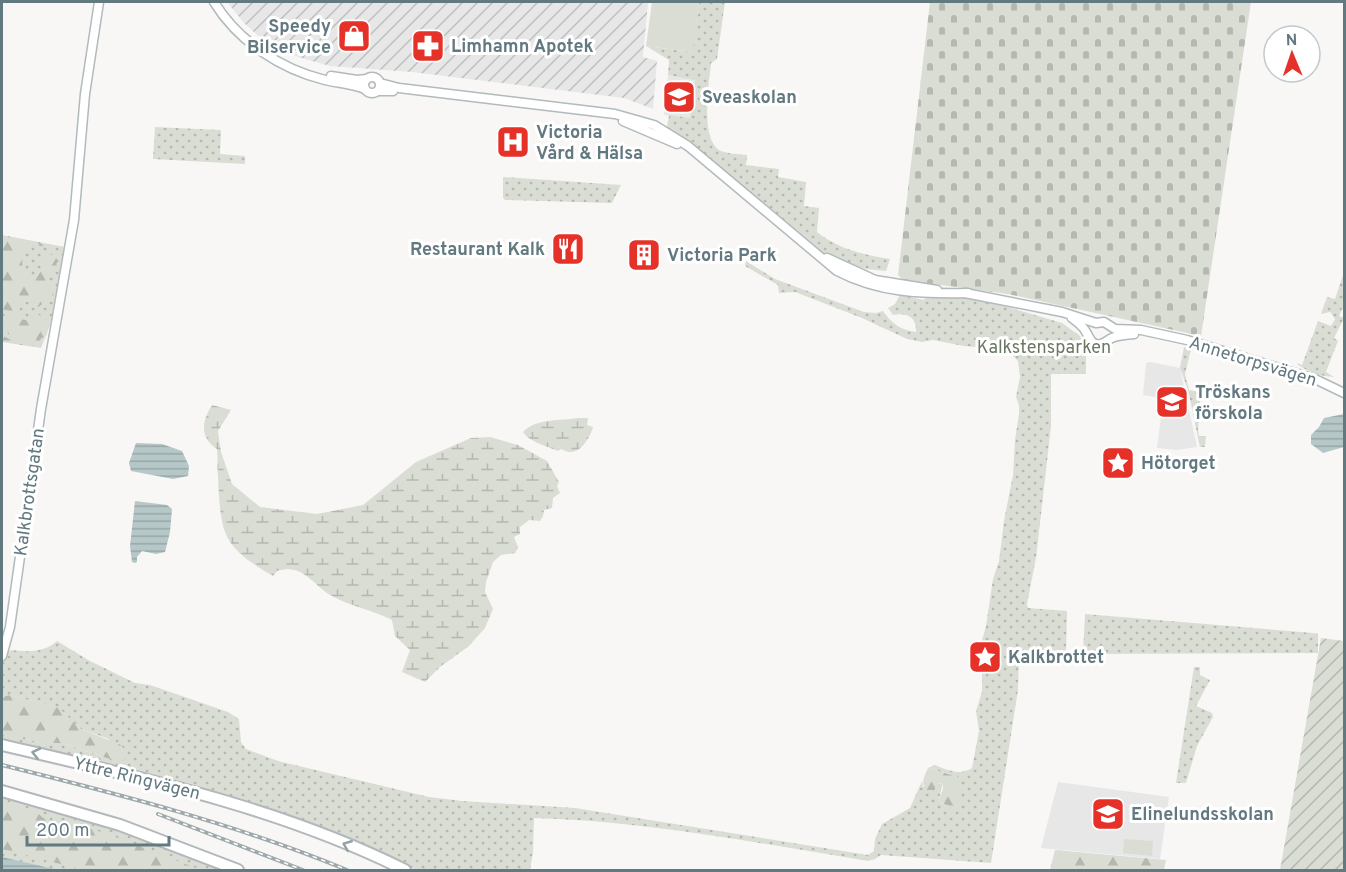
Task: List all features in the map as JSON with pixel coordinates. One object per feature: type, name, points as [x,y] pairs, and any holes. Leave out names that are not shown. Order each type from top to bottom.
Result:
[{"type":"highway","name":"Yttre Ringvägen","points":[[2,745],[212,798],[313,832],[405,870]]},
{"type":"highway","points":[[2,791],[120,825],[238,870]]},
{"type":"main road","name":"Kalkbrottsgatan","points":[[2,656],[10,627],[36,440],[74,220],[85,94],[99,2]]},
{"type":"main road","points":[[212,2],[223,17],[249,42],[281,63],[306,74],[365,89],[370,93],[379,87]]},
{"type":"main road","points":[[266,54],[310,71],[357,80],[375,77],[379,87]]},
{"type":"main road","points":[[365,89],[364,83],[367,79]]},
{"type":"main road","points":[[379,87],[392,91],[522,103],[596,113],[670,140],[706,161],[837,271],[873,287],[923,294],[968,293],[1062,312],[1096,323],[1104,322],[1110,327],[1112,334],[1110,339],[1105,344],[1096,344],[1084,327],[1062,312]]},
{"type":"main road","points":[[1089,334],[1090,327],[1096,323]]},
{"type":"main road","name":"Kalkbrottsgatan","points":[[2,644],[36,408],[49,342],[55,327]]},
{"type":"main road","name":"Annetorpsvägen","points":[[1110,327],[1161,334],[1315,379],[1344,393]]},
{"type":"main road","name":"Annetorpsvägen","points":[[1110,339],[1133,334],[1161,334]]},
{"type":"shaded area","points":[[227,2],[648,2],[643,57],[657,61],[653,109],[624,98],[412,72],[330,66],[284,53],[263,40],[244,23]]},
{"type":"shaded area","name":"Sveaskolan","points":[[668,75],[695,79],[690,118],[664,115]]},
{"type":"shaded area","name":"Tröskans förskola","points":[[1146,363],[1180,368],[1197,447],[1177,450],[1157,448],[1162,409],[1158,408],[1156,397],[1143,395]]},
{"type":"shaded area","points":[[1344,414],[1344,447],[1323,453],[1311,444],[1311,435],[1324,418]]},
{"type":"shaded area","points":[[136,443],[162,444],[182,451],[189,466],[188,476],[173,479],[131,471],[129,463]]},
{"type":"shaded area","points":[[135,501],[167,505],[172,509],[165,552],[156,554],[142,551],[135,563],[132,562],[130,546]]},
{"type":"shaded area","name":"Elinelundsskolan","points":[[1058,782],[1169,797],[1160,859],[1041,848]]},
{"type":"shaded area","points":[[2,857],[58,870],[2,870]]},
{"type":"green space","points":[[652,2],[699,2],[693,52],[646,46]]},
{"type":"green space","points":[[699,2],[725,2],[717,59],[711,63],[708,96],[709,134],[713,143],[719,150],[747,155],[746,165],[779,169],[778,177],[806,182],[804,206],[819,208],[817,232],[834,243],[852,250],[890,259],[886,271],[853,265],[846,266],[819,250],[667,127],[669,115],[690,118],[695,80],[668,75],[669,60],[646,46],[692,52]]},
{"type":"green space","points":[[930,2],[1251,2],[1201,336],[1008,294],[903,280],[898,275]]},
{"type":"green space","points":[[155,127],[221,130],[220,154],[245,156],[245,164],[153,159]]},
{"type":"green space","points":[[503,177],[621,185],[612,203],[505,200],[503,198]]},
{"type":"green space","points":[[2,235],[65,247],[50,325],[41,348],[2,342]]},
{"type":"green space","points":[[2,236],[47,245],[46,247],[29,243],[26,247],[22,261],[24,270],[31,277],[36,277],[43,268],[42,257],[48,252],[57,259],[56,272],[45,277],[54,288],[52,302],[45,302],[38,307],[24,301],[17,314],[19,319],[26,320],[38,314],[48,322],[47,335],[40,339],[41,347],[2,341],[2,335],[14,342],[8,332],[2,329],[2,317],[11,315],[10,311],[2,309],[2,264],[4,265],[7,258],[2,256]]},
{"type":"green space","name":"Kalkstensparken","points":[[746,261],[775,279],[864,312],[883,311],[897,326],[911,331],[916,332],[913,319],[903,314],[893,315],[888,308],[895,304],[900,295],[924,300],[925,297],[936,296],[977,298],[1062,323],[1080,336],[1086,348],[1086,374],[1051,374],[1051,426],[1036,558],[1027,604],[1028,608],[1067,611],[1066,654],[1019,654],[1018,690],[991,863],[881,855],[868,861],[660,828],[534,818],[530,870],[416,870],[154,776],[2,738],[2,735],[5,735],[44,743],[62,743],[101,756],[109,739],[81,729],[58,708],[10,695],[2,697],[4,655],[11,650],[41,650],[57,641],[90,661],[135,683],[150,685],[228,712],[239,719],[241,742],[246,749],[278,761],[429,797],[575,808],[868,855],[874,851],[875,839],[882,824],[910,808],[922,781],[923,787],[943,783],[939,799],[951,809],[957,800],[958,777],[928,768],[935,765],[963,772],[972,768],[979,731],[976,711],[982,692],[982,673],[977,663],[978,655],[986,626],[993,579],[999,561],[1013,475],[1019,414],[1016,397],[1020,377],[1018,361],[1010,353],[986,348],[933,340],[922,342],[907,339],[862,318],[795,292],[779,293],[778,285],[745,266]]},
{"type":"green space","points":[[1344,272],[1344,305],[1339,316],[1344,318],[1334,338],[1338,341],[1326,372],[1334,377],[1324,376],[1296,363],[1302,365],[1318,321],[1331,326],[1335,319],[1330,312],[1321,314],[1327,297],[1335,299]]},
{"type":"green space","points":[[1184,347],[1191,349],[1185,374],[1189,390],[1201,392],[1198,430],[1199,436],[1206,436],[1205,447],[1200,447],[1188,390],[1180,368]]},
{"type":"green space","points":[[212,405],[231,410],[218,431],[221,452],[232,484],[260,507],[317,514],[363,505],[416,462],[471,438],[490,437],[518,445],[547,461],[559,482],[557,486],[560,493],[553,498],[552,508],[544,510],[540,521],[529,520],[520,527],[520,534],[514,537],[518,547],[515,553],[501,555],[493,562],[485,592],[493,609],[485,628],[469,646],[440,667],[425,682],[402,672],[410,650],[395,636],[392,620],[330,595],[300,572],[286,569],[277,571],[273,576],[243,556],[234,547],[223,525],[217,449],[207,439],[204,428]]},
{"type":"green space","points":[[588,418],[587,425],[593,427],[585,443],[574,452],[561,449],[558,451],[534,441],[523,432],[542,422]]},
{"type":"green space","points":[[1085,614],[1313,633],[1318,634],[1318,653],[1083,654]]},
{"type":"green space","points":[[1321,638],[1344,641],[1344,870],[1280,870]]},
{"type":"green space","points":[[1194,667],[1200,667],[1200,675],[1210,680],[1196,706],[1212,713],[1213,717],[1197,746],[1186,783],[1176,783]]},
{"type":"green space","points":[[10,695],[59,708],[81,729],[121,745],[126,752],[124,760],[119,762],[62,743],[44,743],[2,735],[2,697]]},
{"type":"green space","points":[[928,768],[958,777],[959,804],[953,813],[950,806],[941,803],[939,799],[943,783],[939,783],[934,790],[926,790],[924,787]]},
{"type":"green space","points":[[2,798],[115,830],[226,870],[2,870]]},
{"type":"green space","points":[[2,802],[37,812],[43,818],[54,822],[69,821],[201,870],[76,868],[2,849]]},
{"type":"green space","points":[[1124,839],[1153,841],[1152,856],[1123,853]]},
{"type":"green space","points":[[1055,850],[1166,860],[1164,870],[1050,870]]},
{"type":"railway","points":[[2,765],[220,824],[347,870]]},
{"type":"railway","points":[[158,814],[303,870]]},
{"type":"place","name":"Speedy Bilservice","points":[[354,36]]},
{"type":"place","name":"Limhamn Apotek","points":[[428,46]]},
{"type":"place","name":"Sveaskolan","points":[[679,97]]},
{"type":"place","name":"Victoria Vård & Hälsa","points":[[513,142]]},
{"type":"place","name":"Restaurant Kalk","points":[[568,249]]},
{"type":"place","name":"Victoria Park","points":[[644,255]]},
{"type":"place","name":"Tröskans förskola","points":[[1172,402]]},
{"type":"place","name":"Hötorget","points":[[1118,463]]},
{"type":"place","name":"Kalkbrottet","points":[[985,657]]},
{"type":"place","name":"Elinelundsskolan","points":[[1108,814]]}]
